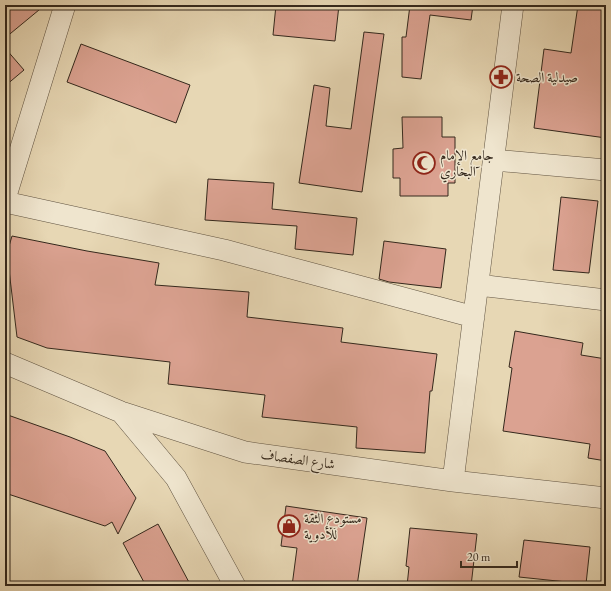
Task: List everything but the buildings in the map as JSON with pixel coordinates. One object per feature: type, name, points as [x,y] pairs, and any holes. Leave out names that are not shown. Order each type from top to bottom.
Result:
[{"type":"street","points":[[65,5],[5,201],[224,250],[474,317]]},
{"type":"street","points":[[453,481],[513,5]]},
{"type":"street","points":[[493,160],[606,170]]},
{"type":"street","points":[[478,285],[606,300]]},
{"type":"street","name":"شارع الصفصاف","points":[[5,363],[121,412],[245,452],[453,481],[606,498]]},
{"type":"street","points":[[121,412],[176,478],[235,586]]},
{"type":"place","name":"صيدلية الصحة","points":[[501,77]]},
{"type":"place","name":"جامع الإمام البخاري","points":[[424,163]]},
{"type":"place","name":"مستودع الثقة للأدوية","points":[[289,526]]}]
